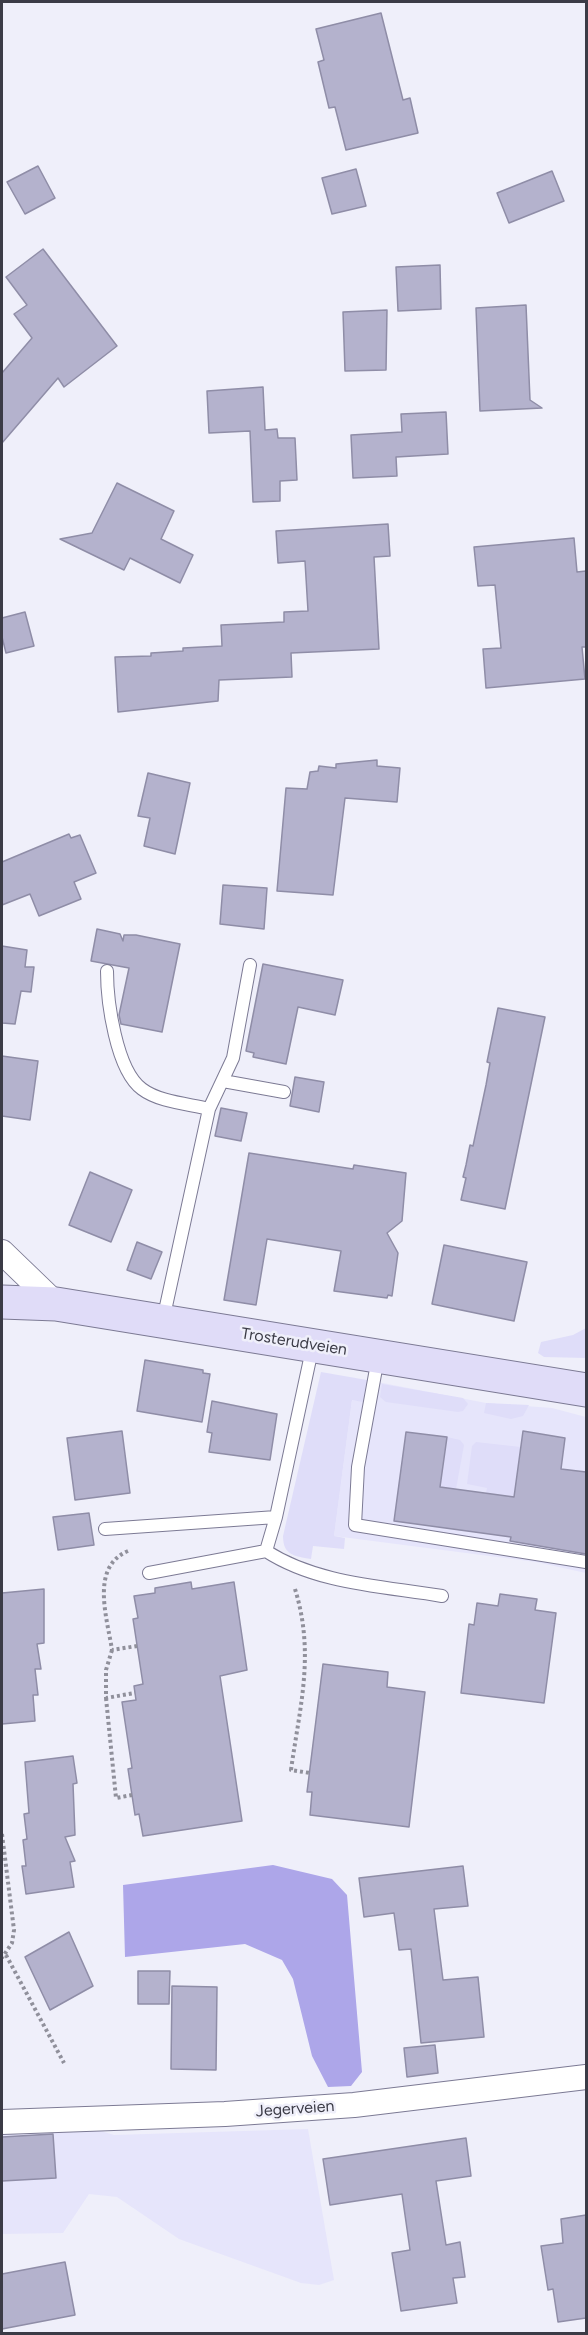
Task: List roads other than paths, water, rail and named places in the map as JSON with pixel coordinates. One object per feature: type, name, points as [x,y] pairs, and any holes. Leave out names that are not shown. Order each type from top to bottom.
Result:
[{"type":"street","points":[[2,1252],[56,1304]]},
{"type":"street","name":"Trosterudveien","points":[[2,1302],[56,1304],[586,1390]]},
{"type":"street","name":"Jegerveien","points":[[2,2122],[225,2115],[354,2105],[586,2077]]},
{"type":"lane","points":[[163,1321],[209,1109],[233,1058],[250,965]]},
{"type":"lane","points":[[107,971],[107,996],[114,1029],[134,1082],[154,1095],[209,1109]]},
{"type":"lane","points":[[223,1081],[284,1092]]},
{"type":"lane","points":[[266,1551],[276,1517],[313,1344]]},
{"type":"lane","points":[[378,1356],[358,1467],[355,1526],[586,1562]]},
{"type":"lane","points":[[105,1529],[276,1517]]},
{"type":"lane","points":[[149,1573],[266,1551],[288,1565],[316,1575],[442,1596]]}]
